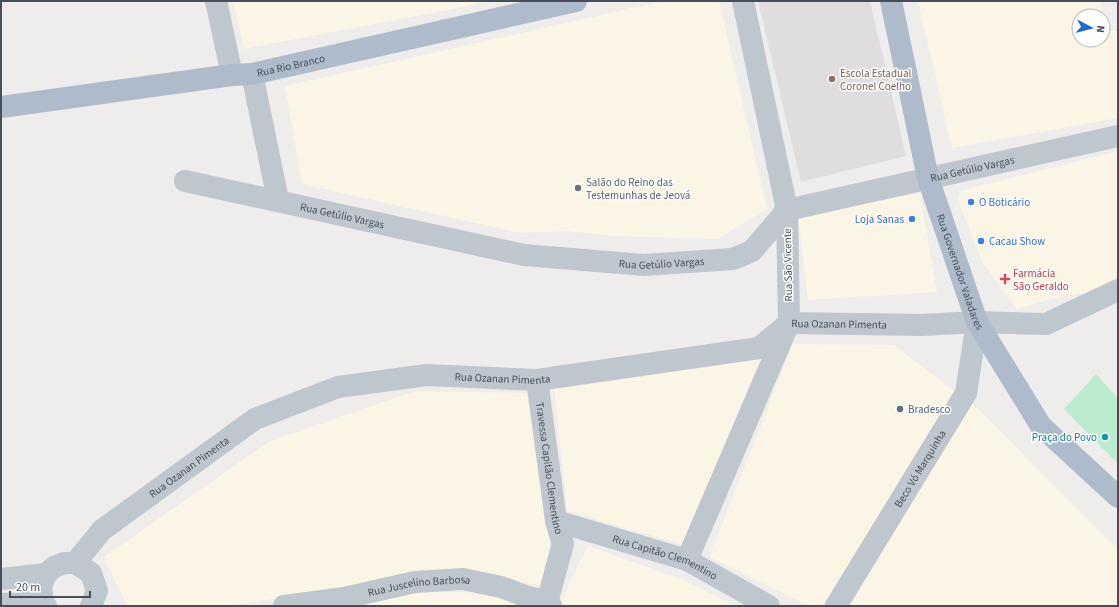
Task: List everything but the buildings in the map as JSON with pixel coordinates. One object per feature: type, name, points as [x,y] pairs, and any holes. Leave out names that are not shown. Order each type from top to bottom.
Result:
[{"type":"main road","name":"Rua Rio Branco","points":[[1,107],[242,74],[576,1]]},
{"type":"main road","name":"Rua Governador Valadares","points":[[891,1],[928,178],[977,322],[1041,426],[1118,497]]},
{"type":"street","points":[[216,1],[242,74],[278,200]]},
{"type":"street","name":"Rua São Vicente","points":[[687,560],[790,323],[787,210],[742,1]]},
{"type":"street","name":"Rua Getúlio Vargas","points":[[185,181],[278,200],[524,255],[644,265],[733,259],[752,251],[787,210],[1118,136]]},
{"type":"street","points":[[977,322],[1046,324],[1118,290]]},
{"type":"street","name":"Rua Ozanan Pimenta","points":[[75,563],[102,530],[255,419],[338,387],[427,375],[537,380],[759,348],[790,323],[922,325],[977,322]]},
{"type":"street","name":"Beco Vó Marquinha","points":[[836,606],[966,392],[977,322]]},
{"type":"street","name":"Travessa Capitão Clementino","points":[[537,380],[556,521],[563,544],[549,604]]},
{"type":"street","name":"Rua Capitão Clementino","points":[[556,521],[687,560],[769,606]]},
{"type":"street","points":[[1,604],[45,604],[41,587],[46,574],[54,567],[64,563],[75,563],[91,574],[97,591],[91,606]]},
{"type":"street","points":[[1,579],[46,574]]},
{"type":"street","name":"Rua Juscelino Barbosa","points":[[284,606],[317,604],[415,582],[463,579],[501,587],[549,604]]},
{"type":"shaded area","points":[[233,1],[484,1],[464,7],[244,49]]},
{"type":"shaded area","points":[[664,1],[719,1],[767,209],[718,239],[611,236],[567,231],[520,233],[302,184],[285,86]]},
{"type":"shaded area","name":"Escola Estadual Coronel Coelho","points":[[758,1],[870,1],[906,156],[801,182]]},
{"type":"shaded area","points":[[918,1],[1101,1],[1101,8],[1071,8],[1071,48],[1111,48],[1111,31],[1118,31],[1118,118],[952,148]]},
{"type":"shaded area","points":[[1118,151],[1118,278],[1094,291],[1047,300],[1017,309],[982,262],[958,200],[960,191]]},
{"type":"shaded area","points":[[920,193],[937,292],[808,300],[798,216]]},
{"type":"shaded area","points":[[793,344],[894,345],[954,391],[906,473],[822,606],[809,606],[709,557]]},
{"type":"shaded area","points":[[761,356],[684,545],[567,511],[554,386]]},
{"type":"shaded area","points":[[416,391],[527,393],[550,544],[541,586],[469,570],[227,606],[127,605],[104,557],[270,441]]},
{"type":"shaded area","points":[[972,403],[1118,550],[1118,606],[850,606]]},
{"type":"shaded area","points":[[588,546],[686,581],[735,606],[566,606],[561,601]]},
{"type":"shaded area","points":[[412,591],[502,593],[517,606],[335,606]]},
{"type":"green space","name":"Praça do Povo","points":[[1096,374],[1118,398],[1118,464],[1064,409]]},
{"type":"place","name":"Escola Estadual Coronel Coelho","points":[[832,79]]},
{"type":"place","name":"Salão do Reino das Testemunhas de Jeová","points":[[578,188]]},
{"type":"place","name":"O Boticário","points":[[971,202]]},
{"type":"place","name":"Loja Sanas","points":[[912,219]]},
{"type":"place","name":"Cacau Show","points":[[981,241]]},
{"type":"place","name":"Farmácia São Geraldo","points":[[1005,279]]},
{"type":"place","name":"Bradesco","points":[[900,409]]},
{"type":"place","name":"Praça do Povo","points":[[1105,437]]}]
